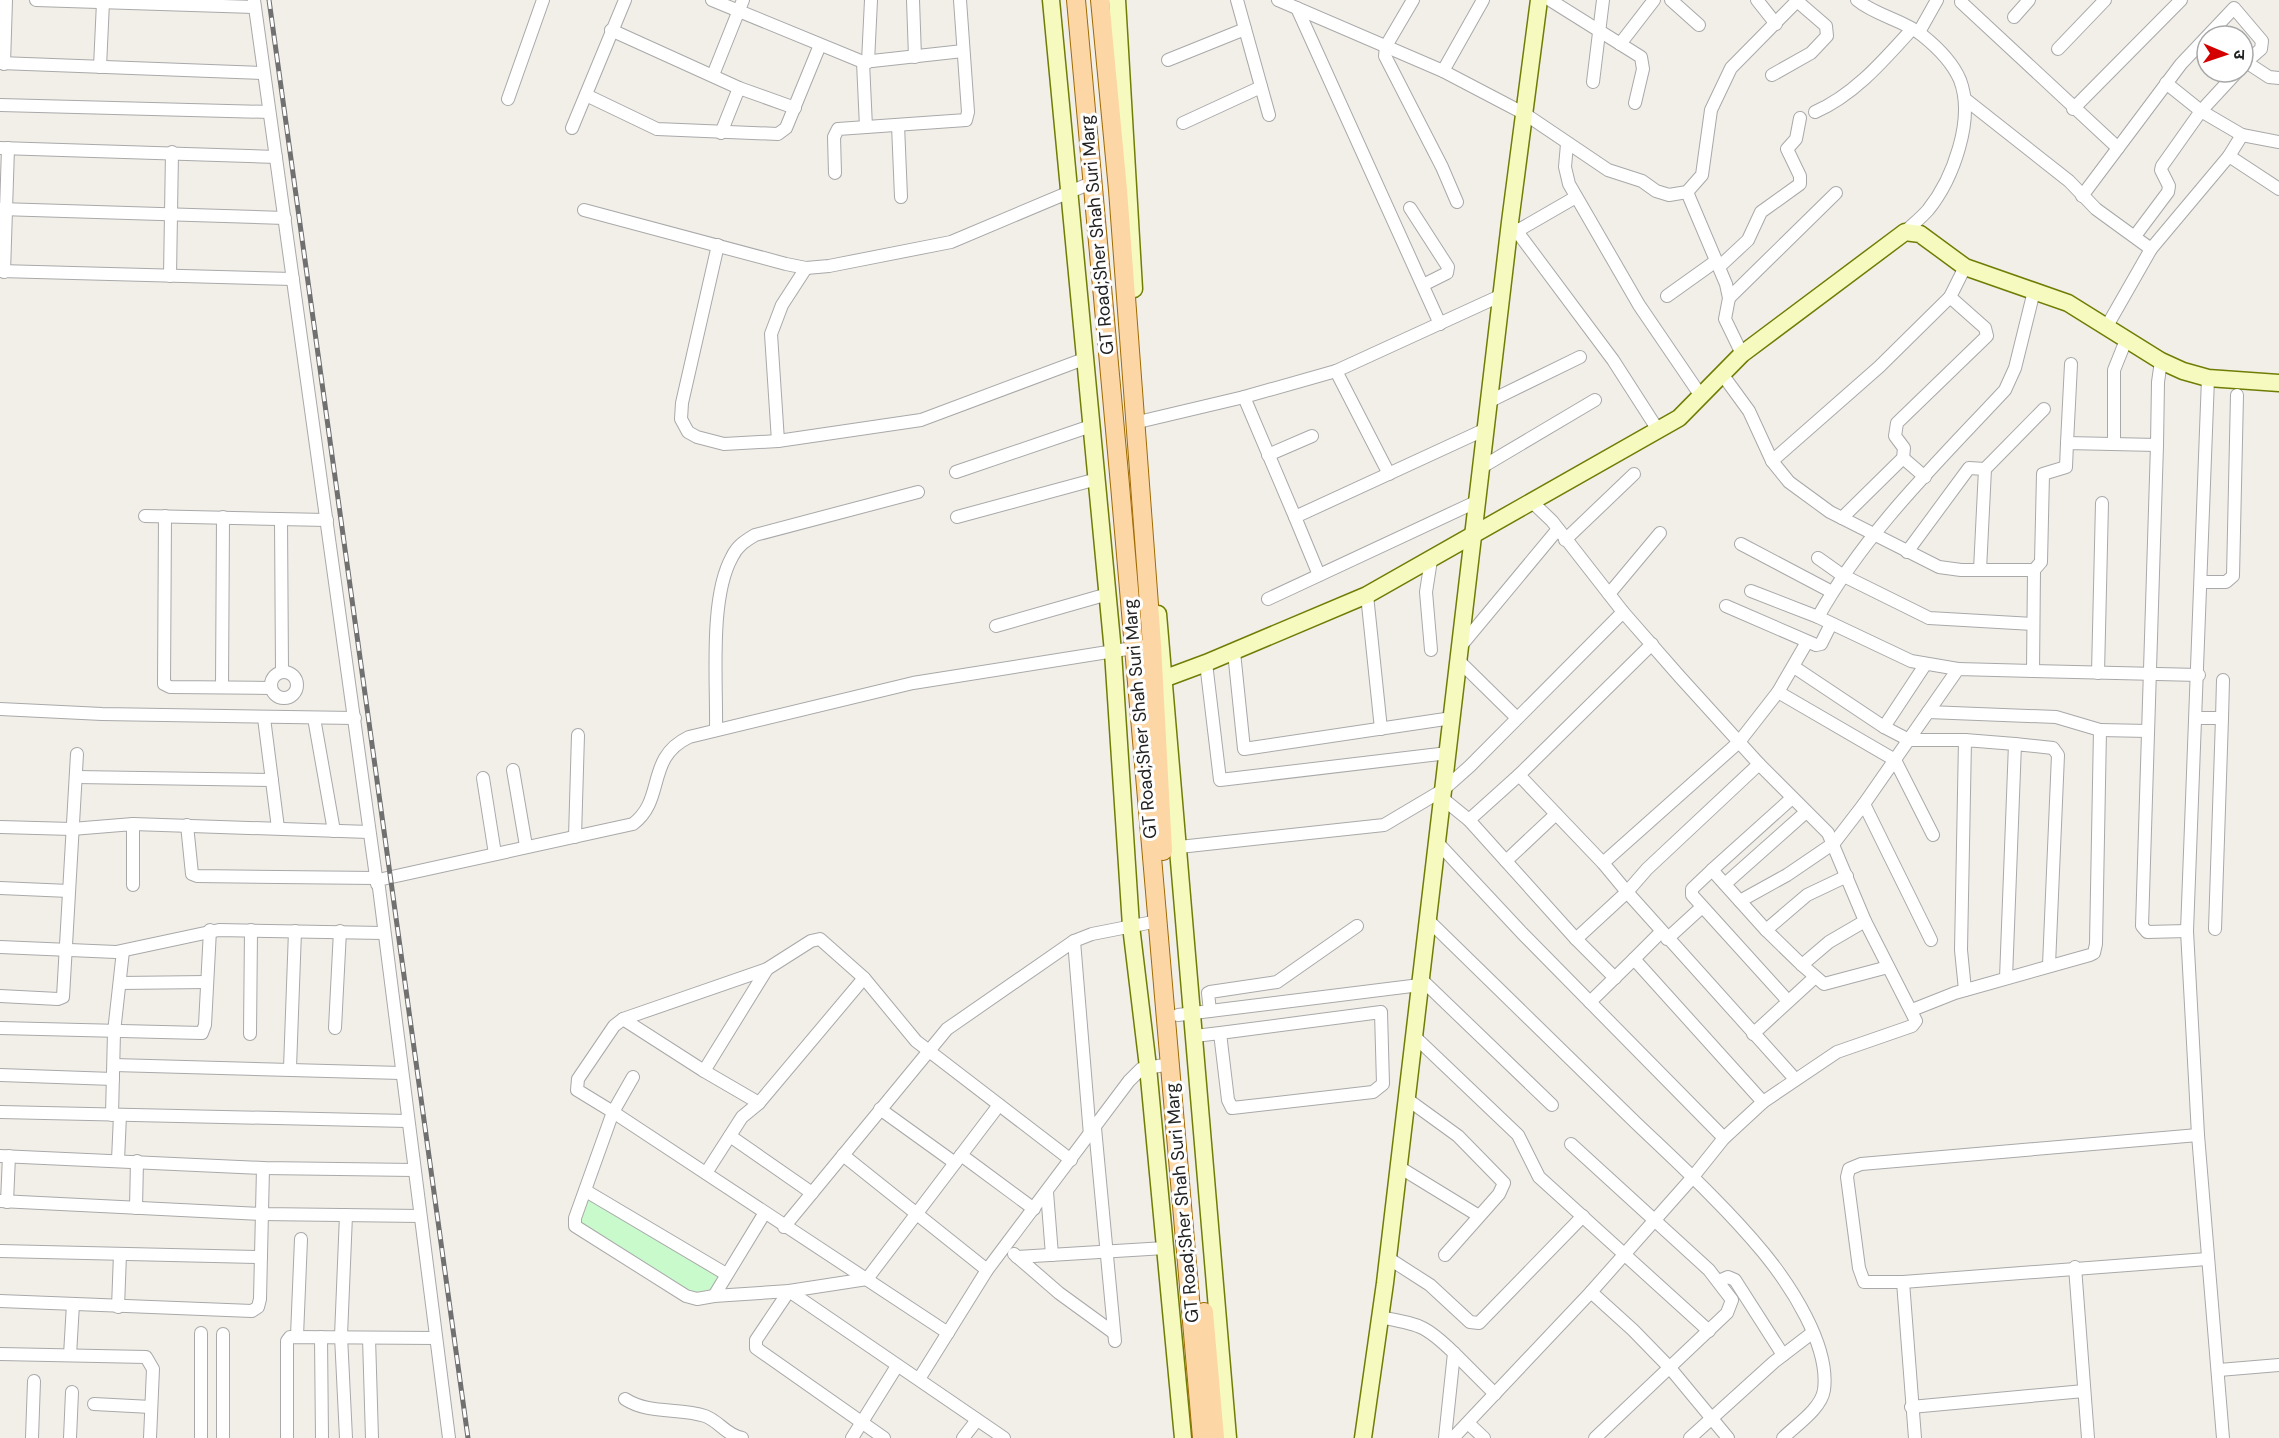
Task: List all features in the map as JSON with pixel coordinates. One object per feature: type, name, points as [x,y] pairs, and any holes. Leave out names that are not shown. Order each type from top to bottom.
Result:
[{"type":"main road","name":"GT Road;Sher Shah Suri Marg","points":[[1076,0],[1091,183],[1143,647],[1152,681],[1170,848],[1185,1014],[1215,1438]]},
{"type":"main road","name":"GT Road;Sher Shah Suri Marg","points":[[1100,0],[1138,422],[1143,647]]},
{"type":"main road","name":"GT Road;Sher Shah Suri Marg","points":[[1152,681],[1158,921],[1202,1438]]},
{"type":"street","points":[[6,0],[2,64],[263,73]]},
{"type":"street","points":[[36,0],[254,3],[355,718],[449,1438]]},
{"type":"street","points":[[508,99],[543,0]]},
{"type":"street","points":[[572,128],[625,0]]},
{"type":"street","points":[[712,0],[741,6],[820,45],[865,62],[963,51]]},
{"type":"street","points":[[866,127],[865,62],[870,0]]},
{"type":"street","points":[[913,0],[915,57]]},
{"type":"street","points":[[835,173],[835,132],[843,128],[966,120],[968,112],[960,0]]},
{"type":"street","points":[[1051,0],[1108,594],[1131,926],[1148,1067],[1184,1438]]},
{"type":"street","points":[[1117,0],[1152,681],[1234,652],[1367,595],[1473,537],[1531,501],[1679,418],[1742,354],[1905,232],[1927,212],[1946,179],[1961,135],[1965,99],[1960,81],[1951,64],[1915,30],[1877,13],[1857,0]]},
{"type":"street","points":[[1237,0],[1269,115]]},
{"type":"street","points":[[1278,0],[1443,71],[1525,114],[1608,171],[1642,181],[1662,194],[1680,195],[1687,192],[1702,175],[1711,110],[1722,82],[1739,56],[1776,24],[1798,0],[1826,26],[1827,36],[1811,53],[1772,75]]},
{"type":"street","points":[[1413,0],[1386,46],[1385,57],[1442,167],[1457,202]]},
{"type":"street","points":[[1443,71],[1483,0]]},
{"type":"street","points":[[1363,1438],[1388,1258],[1502,295],[1514,226],[1539,0]]},
{"type":"street","points":[[1550,0],[1642,60],[1635,103]]},
{"type":"street","points":[[1593,82],[1603,0]]},
{"type":"street","points":[[1620,44],[1654,0]]},
{"type":"street","points":[[1671,0],[1699,25]]},
{"type":"street","points":[[1757,0],[1776,24]]},
{"type":"street","points":[[1815,112],[1835,102],[1873,72],[1915,30],[1937,0]]},
{"type":"street","points":[[2014,17],[2029,0]]},
{"type":"street","points":[[2058,49],[2105,0]]},
{"type":"street","points":[[2073,109],[2181,0]]},
{"type":"street","points":[[100,67],[103,2]]},
{"type":"street","points":[[1961,2],[2073,109],[2118,148]]},
{"type":"street","points":[[2082,196],[2166,83],[2238,4],[2251,24]]},
{"type":"street","points":[[713,75],[741,6]]},
{"type":"street","points":[[1297,8],[1440,324]]},
{"type":"street","points":[[1168,60],[1245,29]]},
{"type":"street","points":[[611,30],[740,88],[795,108]]},
{"type":"street","points":[[2255,30],[2262,40],[2260,49],[2255,54]]},
{"type":"street","points":[[586,95],[657,129],[778,134],[786,128],[820,45]]},
{"type":"street","points":[[2255,70],[2269,77],[2279,78]]},
{"type":"street","points":[[2166,83],[2200,111],[2242,135],[2279,142]]},
{"type":"street","points":[[2135,237],[2168,192],[2169,186],[2161,170],[2162,166],[2200,111],[2226,84]]},
{"type":"street","points":[[1183,123],[1261,87]]},
{"type":"street","points":[[721,133],[740,88]]},
{"type":"street","points":[[1965,99],[2064,176],[2082,196],[2151,249]]},
{"type":"street","points":[[0,105],[269,112]]},
{"type":"street","points":[[1667,296],[1718,264],[1748,240],[1761,212],[1800,184],[1800,176],[1787,149],[1796,139],[1800,118]]},
{"type":"street","points":[[898,125],[900,197]]},
{"type":"street","points":[[2108,326],[2151,249],[2229,156],[2242,135]]},
{"type":"street","points":[[1567,144],[1566,174],[1576,197],[1639,305],[1701,396]]},
{"type":"street","points":[[276,157],[4,148],[2,271],[293,279]]},
{"type":"street","points":[[170,276],[172,153]]},
{"type":"street","points":[[2229,156],[2279,189]]},
{"type":"street","points":[[584,210],[806,268],[829,266],[951,242],[1091,183]]},
{"type":"street","points":[[1687,192],[1718,264],[1729,298],[1725,319],[1742,354]]},
{"type":"street","points":[[1729,298],[1836,193]]},
{"type":"street","points":[[1514,226],[1576,197]]},
{"type":"street","points":[[1410,208],[1449,270],[1423,285]]},
{"type":"street","points":[[4,209],[285,218]]},
{"type":"street","points":[[1514,226],[1613,360],[1658,430]]},
{"type":"street","points":[[1905,232],[1920,234],[1965,267],[2068,303],[2161,361],[2208,378],[2279,383]]},
{"type":"street","points":[[718,245],[682,403],[681,419],[688,432],[708,441],[724,444],[778,441],[921,420],[1084,359]]},
{"type":"street","points":[[1772,461],[1879,368],[1950,297],[1965,267]]},
{"type":"street","points":[[778,441],[771,334],[782,305],[806,268]]},
{"type":"street","points":[[1818,617],[1842,575],[1873,535],[2012,379],[2034,291]]},
{"type":"street","points":[[1138,422],[1244,397],[1336,371],[1502,295]]},
{"type":"street","points":[[1842,518],[1903,458],[1904,448],[1895,436],[1897,423],[1987,336],[1985,328],[1950,297]]},
{"type":"street","points":[[2114,444],[2114,370],[2126,340]]},
{"type":"street","points":[[1490,401],[1580,357]]},
{"type":"street","points":[[2161,361],[2158,382],[2142,926],[2147,932],[2187,931]]},
{"type":"street","points":[[2033,670],[2034,570],[2041,562],[2043,474],[2066,467],[2071,364]]},
{"type":"street","points":[[1336,371],[1389,474]]},
{"type":"street","points":[[1722,374],[1749,411],[1772,461],[1801,492],[1842,518],[1939,567],[1961,570],[2034,570]]},
{"type":"street","points":[[2208,378],[2199,675],[2187,931],[2198,1136],[2223,1438]]},
{"type":"street","points":[[2201,582],[2230,582],[2233,576],[2237,395]]},
{"type":"street","points":[[1244,397],[1319,575]]},
{"type":"street","points":[[1482,467],[1595,400]]},
{"type":"street","points":[[1980,570],[1985,470],[2044,409]]},
{"type":"street","points":[[956,472],[1091,426]]},
{"type":"street","points":[[1295,517],[1486,429]]},
{"type":"street","points":[[1268,455],[1312,436]]},
{"type":"street","points":[[2067,443],[2157,445]]},
{"type":"street","points":[[1903,458],[1925,477]]},
{"type":"street","points":[[1907,552],[1969,468],[1985,470]]},
{"type":"street","points":[[1459,654],[1561,534],[1634,474]]},
{"type":"street","points":[[957,517],[1096,479]]},
{"type":"street","points":[[716,730],[719,599],[724,575],[732,556],[741,544],[755,535],[918,492]]},
{"type":"street","points":[[1268,599],[1478,501]]},
{"type":"street","points":[[1453,1438],[1591,1292],[1692,1178],[1724,1138],[1763,1102],[1837,1052],[1912,1026],[1916,1021],[1865,921],[1833,843],[1822,825],[1792,798],[1739,742],[1623,612],[1561,534],[1531,501]]},
{"type":"street","points":[[2098,673],[2102,503]]},
{"type":"street","points":[[145,516],[327,520]]},
{"type":"street","points":[[165,516],[164,684],[170,687],[271,688]]},
{"type":"street","points":[[222,687],[223,518]]},
{"type":"street","points":[[281,519],[282,671]]},
{"type":"street","points":[[1609,594],[1660,533]]},
{"type":"street","points":[[1741,544],[1832,592]]},
{"type":"street","points":[[1818,558],[1842,575],[1929,618],[2033,624]]},
{"type":"street","points":[[1431,560],[1426,592],[1431,650]]},
{"type":"street","points":[[1751,591],[1818,617],[1925,665],[1958,669],[2199,675]]},
{"type":"street","points":[[996,626],[1108,594]]},
{"type":"street","points":[[1367,595],[1381,729]]},
{"type":"street","points":[[1726,606],[1807,642],[1820,645],[1831,624]]},
{"type":"street","points":[[1170,848],[1384,825],[1442,794],[1623,612]]},
{"type":"street","points":[[1603,863],[1739,742],[1778,692],[1807,642]]},
{"type":"street","points":[[1469,820],[1519,775],[1652,644]]},
{"type":"street","points":[[187,825],[189,866],[192,874],[197,876],[376,881],[526,846],[622,828],[639,819],[650,801],[662,760],[669,749],[689,737],[913,682],[1143,647]]},
{"type":"street","points":[[1234,652],[1244,749],[1452,718]]},
{"type":"street","points":[[1459,654],[1517,718]]},
{"type":"street","points":[[1206,663],[1220,780],[1448,753]]},
{"type":"street","points":[[1884,727],[1925,665]]},
{"type":"street","points":[[1794,667],[1884,727],[1909,740],[1965,740],[2053,748],[2058,755],[2049,965]]},
{"type":"street","points":[[1740,901],[1787,875],[1833,843],[1864,804],[1958,669]]},
{"type":"street","points":[[282,671],[290,672],[296,679],[295,692],[288,698],[279,698],[271,688],[274,675],[282,671]]},
{"type":"street","points":[[2215,929],[2223,680]]},
{"type":"street","points":[[1778,692],[1895,760],[1933,835]]},
{"type":"street","points":[[0,709],[264,718],[355,718]]},
{"type":"street","points":[[1928,712],[2056,717],[2100,730],[2148,731]]},
{"type":"street","points":[[264,718],[278,828]]},
{"type":"street","points":[[314,718],[334,831]]},
{"type":"street","points":[[2196,718],[2222,718]]},
{"type":"street","points":[[1912,1010],[1965,990],[2090,955],[2096,949],[2100,730]]},
{"type":"street","points":[[575,837],[578,735]]},
{"type":"street","points":[[1965,740],[1961,950],[1965,990]]},
{"type":"street","points":[[2006,978],[2015,744]]},
{"type":"street","points":[[0,996],[61,999],[64,994],[77,754]]},
{"type":"street","points":[[1576,939],[1759,764]]},
{"type":"street","points":[[513,770],[526,846]]},
{"type":"street","points":[[1519,775],[1603,863],[1664,935],[1795,1079]]},
{"type":"street","points":[[76,777],[272,780]]},
{"type":"street","points":[[483,778],[495,854]]},
{"type":"street","points":[[1442,794],[1469,820],[1614,978]]},
{"type":"street","points":[[1788,1001],[1702,907],[1692,895],[1692,889],[1792,798]]},
{"type":"street","points":[[1864,804],[1930,940]]},
{"type":"street","points":[[1725,884],[1806,812]]},
{"type":"street","points":[[1506,861],[1556,814]]},
{"type":"street","points":[[0,827],[72,829],[133,824],[369,832]]},
{"type":"street","points":[[133,824],[133,885]]},
{"type":"street","points":[[1437,842],[1724,1138]]},
{"type":"street","points":[[1712,870],[1766,930],[1814,978],[1824,984],[1888,967]]},
{"type":"street","points":[[1766,930],[1808,896],[1846,876]]},
{"type":"street","points":[[0,888],[69,891]]},
{"type":"street","points":[[1590,1002],[1634,959],[1702,907]]},
{"type":"street","points":[[1428,920],[1692,1178],[1763,1252],[1801,1306],[1812,1332],[1822,1368],[1822,1396],[1818,1403],[1783,1438]]},
{"type":"street","points":[[784,1227],[928,1050],[959,1018],[1074,941],[1092,934],[1158,921]]},
{"type":"street","points":[[1802,965],[1829,942],[1865,921]]},
{"type":"street","points":[[1210,1011],[1208,993],[1277,982],[1357,926]]},
{"type":"street","points":[[0,947],[123,951],[210,930],[383,933]]},
{"type":"street","points":[[0,1028],[202,1033],[205,1025],[210,930]]},
{"type":"street","points":[[250,1034],[251,930]]},
{"type":"street","points":[[290,1068],[295,930]]},
{"type":"street","points":[[335,1028],[340,931]]},
{"type":"street","points":[[948,1333],[612,1112],[581,1095],[576,1085],[614,1026],[623,1018],[766,969],[816,939],[824,941],[864,978],[901,1025],[928,1050],[1071,1160]]},
{"type":"street","points":[[1005,1246],[1115,1337],[1074,941]]},
{"type":"street","points":[[118,1160],[113,1079],[114,1032],[123,951]]},
{"type":"street","points":[[1634,959],[1763,1102]]},
{"type":"street","points":[[704,1071],[766,969]]},
{"type":"street","points":[[706,1173],[742,1118],[759,1102],[864,978]]},
{"type":"street","points":[[1753,1034],[1814,978]]},
{"type":"street","points":[[120,982],[207,982]]},
{"type":"street","points":[[1228,1438],[1195,1036],[1185,1014],[1421,982]]},
{"type":"street","points":[[1421,982],[1552,1106]]},
{"type":"street","points":[[1264,985],[1266,1004]]},
{"type":"street","points":[[1195,1036],[1381,1012],[1383,1084],[1373,1092],[1232,1108],[1228,1100],[1220,1033]]},
{"type":"street","points":[[623,1018],[704,1071],[759,1102]]},
{"type":"street","points":[[1413,1035],[1518,1135],[1533,1170],[1709,1331]]},
{"type":"street","points":[[919,1379],[987,1270],[1136,1073],[1148,1067],[1170,1064]]},
{"type":"street","points":[[114,1065],[290,1068],[401,1073]]},
{"type":"street","points":[[0,1075],[113,1079]]},
{"type":"street","points":[[633,1077],[612,1112],[574,1222],[579,1229],[686,1296],[697,1299],[789,1291],[867,1279],[999,1105]]},
{"type":"street","points":[[1407,1099],[1458,1136],[1502,1179],[1503,1187],[1445,1255]]},
{"type":"street","points":[[880,1109],[1034,1209]]},
{"type":"street","points":[[0,1112],[407,1121]]},
{"type":"street","points":[[730,1136],[812,1193]]},
{"type":"street","points":[[2198,1136],[1854,1165],[1849,1169],[1847,1177],[1861,1276],[1864,1282],[1903,1282],[2075,1267],[2207,1259]]},
{"type":"street","points":[[1571,1144],[1719,1281],[1732,1305],[1709,1331],[1595,1438]]},
{"type":"street","points":[[843,1155],[987,1270]]},
{"type":"street","points":[[414,1170],[263,1168],[4,1156],[4,1202],[262,1214],[420,1216]]},
{"type":"street","points":[[136,1208],[137,1161]]},
{"type":"street","points":[[1399,1167],[1479,1216]]},
{"type":"street","points":[[0,1301],[252,1311],[258,1307],[260,1299],[263,1168]]},
{"type":"street","points":[[586,1191],[726,1275]]},
{"type":"street","points":[[1047,1192],[1053,1255]]},
{"type":"street","points":[[714,1296],[764,1214]]},
{"type":"street","points":[[346,1215],[341,1336],[346,1438]]},
{"type":"street","points":[[1388,1258],[1430,1286],[1470,1322],[1479,1323],[1583,1216]]},
{"type":"street","points":[[297,1336],[301,1239]]},
{"type":"street","points":[[1017,1257],[1165,1248]]},
{"type":"street","points":[[0,1251],[261,1257]]},
{"type":"street","points":[[118,1306],[120,1254]]},
{"type":"street","points":[[2075,1267],[2088,1438]]},
{"type":"street","points":[[1719,1281],[1728,1277],[1735,1280],[1783,1355]]},
{"type":"street","points":[[1903,1282],[1915,1438]]},
{"type":"street","points":[[789,1291],[1004,1438]]},
{"type":"street","points":[[789,1291],[756,1340],[756,1348],[884,1438]]},
{"type":"street","points":[[1591,1292],[1670,1368],[1728,1438]]},
{"type":"street","points":[[70,1355],[73,1305]]},
{"type":"street","points":[[1380,1317],[1420,1325],[1430,1330],[1496,1394]]},
{"type":"street","points":[[1690,1438],[1812,1332]]},
{"type":"street","points":[[201,1333],[201,1438]]},
{"type":"street","points":[[223,1334],[223,1438]]},
{"type":"street","points":[[287,1438],[287,1341],[290,1337],[436,1338]]},
{"type":"street","points":[[321,1337],[322,1438]]},
{"type":"street","points":[[369,1338],[372,1438]]},
{"type":"street","points":[[1445,1438],[1454,1353]]},
{"type":"street","points":[[0,1354],[146,1357],[153,1369],[150,1438]]},
{"type":"street","points":[[2219,1370],[2279,1365]]},
{"type":"street","points":[[852,1438],[897,1366]]},
{"type":"street","points":[[32,1438],[34,1381]]},
{"type":"street","points":[[1911,1407],[2084,1391]]},
{"type":"street","points":[[70,1438],[72,1392]]},
{"type":"street","points":[[625,1400],[648,1409],[702,1415],[732,1436],[742,1438]]},
{"type":"street","points":[[94,1404],[151,1407]]},
{"type":"street","points":[[963,1438],[977,1420]]},
{"type":"street","points":[[1468,1423],[1484,1438]]},
{"type":"green space","points":[[590,1196],[718,1275],[712,1290],[698,1297],[577,1223]]},
{"type":"railway","points":[[269,0],[468,1438]]}]
